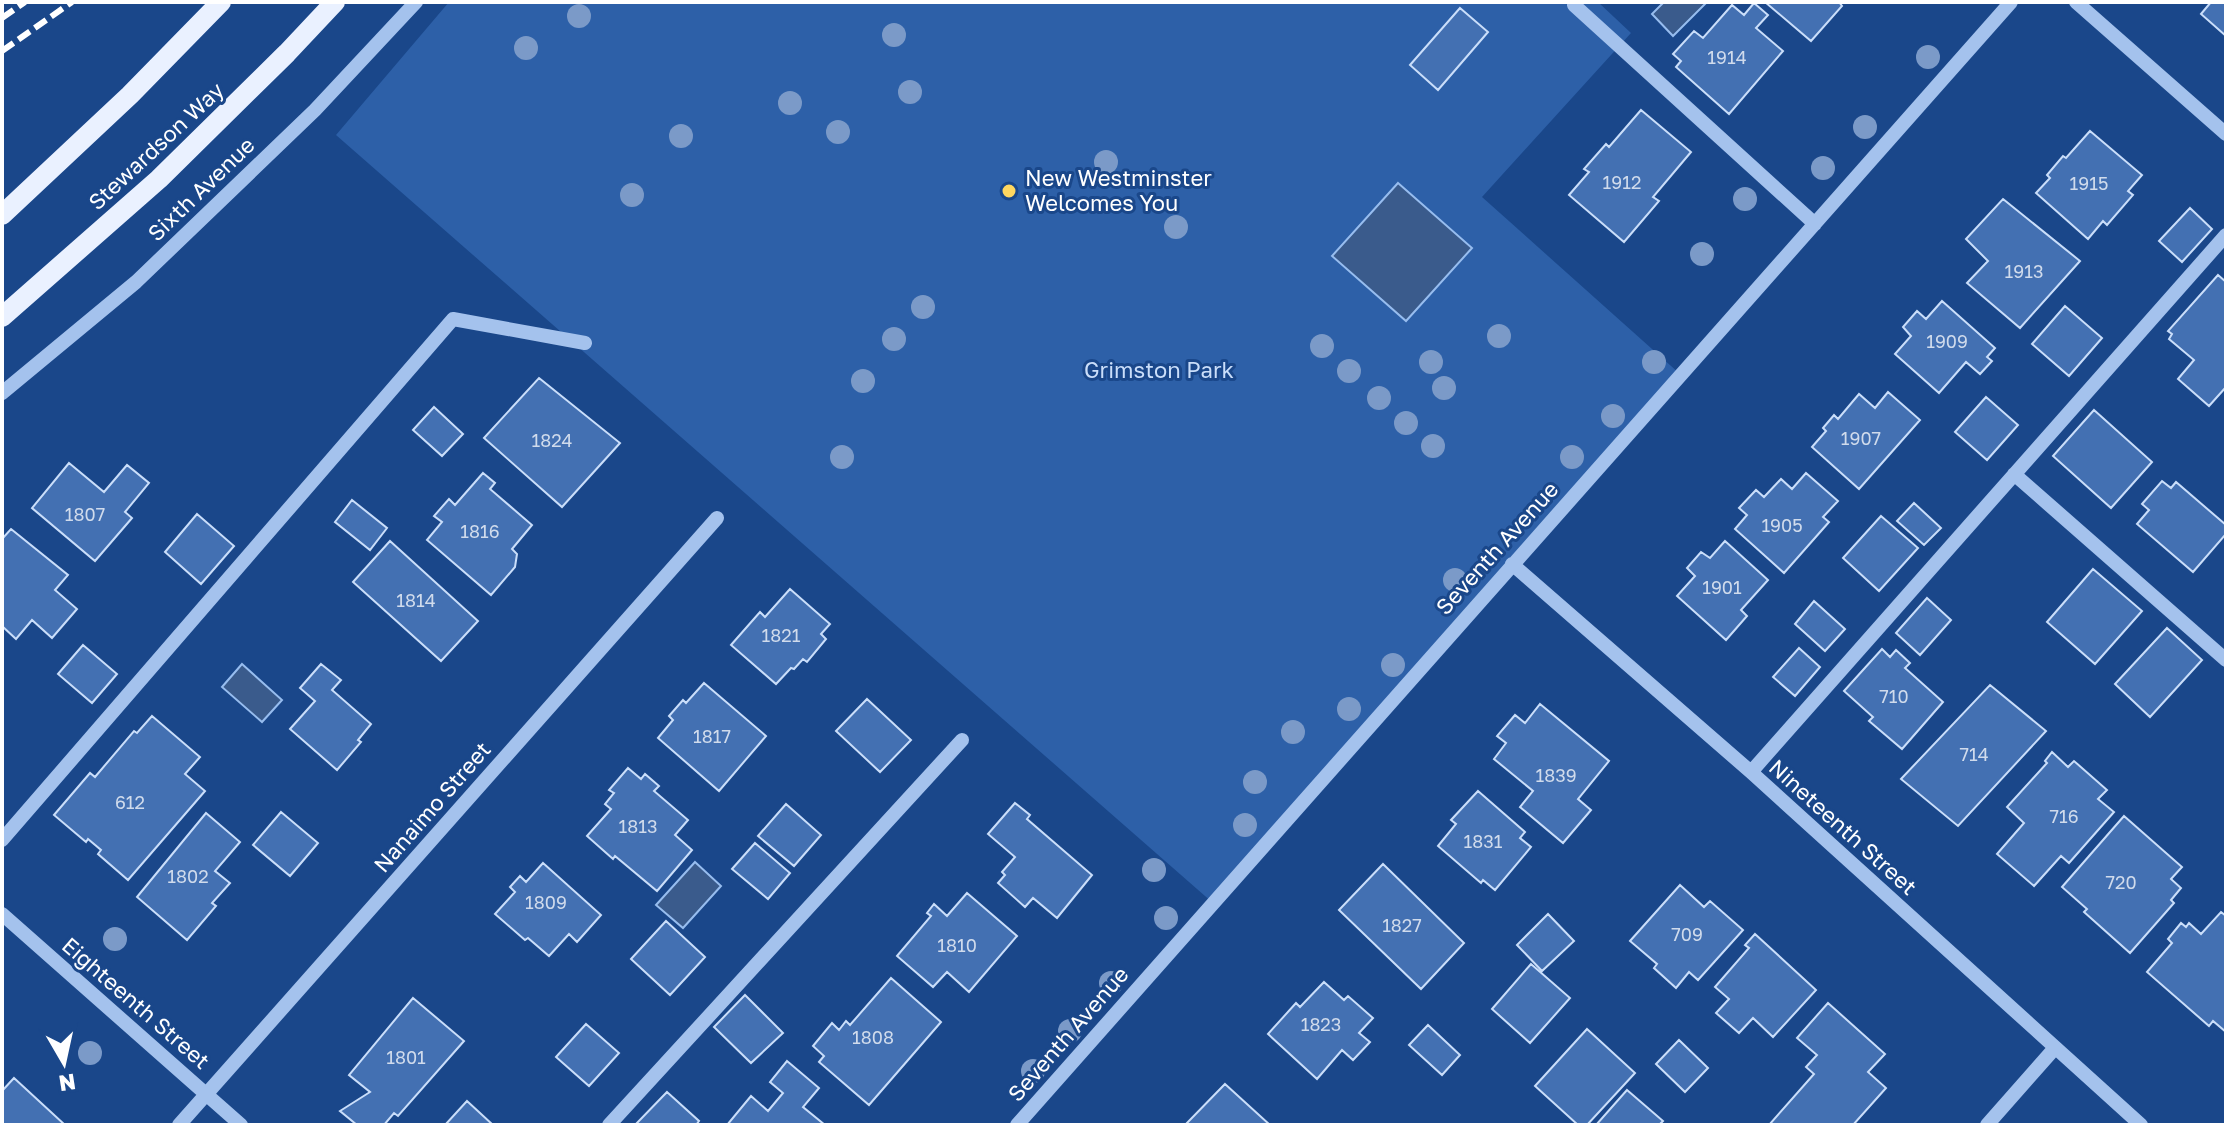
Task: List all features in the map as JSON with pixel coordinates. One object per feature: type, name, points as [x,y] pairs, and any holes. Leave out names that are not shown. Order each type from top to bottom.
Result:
[{"type":"main road","points":[[2,215],[130,95],[221,2]]},
{"type":"main road","name":"Stewardson Way","points":[[2,317],[159,179],[335,2]]},
{"type":"street","name":"Sixth Avenue","points":[[2,393],[136,282],[315,110],[416,2]]},
{"type":"street","points":[[1576,2],[1574,5],[1815,224]]},
{"type":"street","name":"Seventh Avenue","points":[[1017,1125],[2011,2]]},
{"type":"street","points":[[2076,2],[2226,134]]},
{"type":"street","points":[[1751,772],[2226,235]]},
{"type":"street","points":[[2,840],[453,319],[585,343]]},
{"type":"street","points":[[2014,474],[2226,660]]},
{"type":"street","name":"Nanaimo Street","points":[[179,1125],[717,518]]},
{"type":"street","name":"Nineteenth Street","points":[[1512,564],[1751,772],[2141,1125]]},
{"type":"street","points":[[609,1125],[962,740]]},
{"type":"street","name":"Eighteenth Street","points":[[2,914],[241,1125]]},
{"type":"street","points":[[1987,1125],[2054,1049]]},
{"type":"green space","name":"Grimston Park","points":[[449,2],[1598,2],[1631,33],[1482,197],[1680,374],[1213,903],[336,135]]},
{"type":"shaded area","points":[[1664,2],[1707,2],[1673,36],[1652,14]]},
{"type":"shaded area","points":[[1398,183],[1472,248],[1406,321],[1332,256]]},
{"type":"shaded area","points":[[242,664],[282,700],[262,722],[222,687]]},
{"type":"shaded area","points":[[695,862],[721,886],[683,928],[656,905]]},
{"type":"building","points":[[1765,2],[1839,2],[1842,6],[1811,41]]},
{"type":"building","points":[[2211,2],[2226,2],[2226,36],[2201,14]]},
{"type":"building","points":[[1754,3],[1768,15],[1756,28],[1783,51],[1729,114],[1676,67],[1681,61],[1673,54],[1694,31],[1703,38],[1732,5],[1744,15]]},
{"type":"building","points":[[1460,8],[1488,32],[1438,90],[1410,65]]},
{"type":"building","points":[[1641,110],[1691,152],[1653,197],[1659,201],[1624,242],[1569,195],[1589,172],[1584,169],[1606,144],[1609,147]]},
{"type":"building","points":[[2090,131],[2142,175],[2128,191],[2133,195],[2107,225],[2103,221],[2088,239],[2036,193],[2050,178],[2047,175],[2063,156],[2066,158]]},
{"type":"building","points":[[2003,199],[2080,261],[2020,328],[1967,283],[1988,261],[1966,239]]},
{"type":"building","points":[[2190,208],[2212,229],[2182,262],[2159,241]]},
{"type":"building","points":[[2218,275],[2226,282],[2226,387],[2209,406],[2178,379],[2194,360],[2169,339],[2172,334],[2168,331]]},
{"type":"building","points":[[1942,301],[1995,348],[1987,357],[1992,361],[1980,374],[1966,362],[1939,393],[1895,354],[1911,336],[1903,327],[1917,311],[1926,319]]},
{"type":"building","points":[[2065,306],[2102,338],[2069,376],[2032,344]]},
{"type":"building","points":[[539,378],[620,443],[562,507],[484,438]]},
{"type":"building","points":[[1888,392],[1920,420],[1859,489],[1812,447],[1826,431],[1823,428],[1834,415],[1838,419],[1859,394],[1875,408]]},
{"type":"building","points":[[1986,397],[2018,425],[1987,460],[1955,432]]},
{"type":"building","points":[[434,407],[463,434],[442,456],[413,430]]},
{"type":"building","points":[[2094,410],[2152,462],[2111,508],[2053,456]]},
{"type":"building","points":[[69,463],[104,492],[127,465],[149,483],[125,512],[132,518],[95,561],[32,508]]},
{"type":"building","points":[[483,473],[495,483],[490,489],[532,525],[512,549],[517,554],[515,567],[491,595],[427,540],[442,522],[434,516],[449,499],[455,505]]},
{"type":"building","points":[[1806,473],[1838,501],[1823,517],[1829,522],[1784,573],[1735,529],[1747,515],[1739,508],[1756,490],[1764,497],[1781,479],[1792,489]]},
{"type":"building","points":[[2162,481],[2171,488],[2176,482],[2226,525],[2226,534],[2193,572],[2137,524],[2149,510],[2142,504]]},
{"type":"building","points":[[352,500],[387,528],[370,550],[335,522]]},
{"type":"building","points":[[1914,503],[1941,528],[1924,545],[1897,521]]},
{"type":"building","points":[[197,514],[234,546],[201,584],[165,552]]},
{"type":"building","points":[[1881,516],[1918,548],[1879,591],[1843,558]]},
{"type":"building","points":[[11,529],[68,575],[55,590],[77,609],[52,638],[32,620],[16,639],[2,626],[2,539]]},
{"type":"building","points":[[390,541],[478,621],[441,661],[353,582]]},
{"type":"building","points":[[1725,541],[1768,580],[1741,610],[1747,616],[1726,640],[1677,596],[1695,576],[1687,568],[1701,552],[1710,558]]},
{"type":"building","points":[[2093,569],[2142,611],[2095,664],[2047,622]]},
{"type":"building","points":[[790,589],[830,624],[821,634],[826,639],[807,662],[803,659],[776,684],[731,645],[760,612],[765,617]]},
{"type":"building","points":[[1927,598],[1951,620],[1920,655],[1896,633]]},
{"type":"building","points":[[1814,601],[1845,629],[1825,651],[1795,624]]},
{"type":"building","points":[[2167,628],[2202,660],[2150,717],[2115,684]]},
{"type":"building","points":[[83,645],[117,674],[92,703],[58,674]]},
{"type":"building","points":[[1799,648],[1820,667],[1795,696],[1773,677]]},
{"type":"building","points":[[1882,649],[1890,657],[1896,650],[1910,663],[1905,668],[1943,702],[1902,749],[1869,721],[1873,717],[1844,691]]},
{"type":"building","points":[[321,664],[341,680],[332,690],[371,724],[358,740],[361,742],[337,770],[290,729],[315,701],[300,688]]},
{"type":"building","points":[[704,683],[766,736],[719,791],[658,738],[673,720],[669,716]]},
{"type":"building","points":[[1990,685],[2046,731],[1958,826],[1901,779]]},
{"type":"building","points":[[867,699],[911,740],[880,772],[836,731]]},
{"type":"building","points":[[1540,704],[1609,761],[1578,799],[1591,810],[1563,843],[1520,807],[1533,791],[1494,759],[1506,743],[1497,736],[1515,715],[1525,723]]},
{"type":"building","points":[[152,716],[200,757],[185,774],[205,791],[128,880],[98,854],[101,850],[88,839],[86,842],[54,815],[90,773],[95,777],[134,731],[137,733]]},
{"type":"building","points":[[2052,752],[2068,767],[2074,761],[2107,790],[2098,799],[2114,812],[2069,863],[2061,856],[2034,886],[1997,854],[2024,823],[2007,807],[2047,763],[2045,761]]},
{"type":"building","points":[[628,768],[641,779],[645,774],[659,786],[654,791],[688,820],[675,835],[692,850],[657,891],[587,836],[611,809],[605,804],[614,793],[609,790]]},
{"type":"building","points":[[1478,791],[1525,832],[1520,838],[1531,847],[1495,890],[1483,880],[1481,883],[1438,846],[1456,824],[1451,820]]},
{"type":"building","points":[[1015,803],[1030,815],[1027,819],[1092,875],[1057,918],[1033,898],[1025,907],[998,883],[1005,875],[1002,872],[1015,857],[988,834]]},
{"type":"building","points":[[786,804],[821,835],[794,866],[758,836]]},
{"type":"building","points":[[281,812],[318,843],[290,876],[253,845]]},
{"type":"building","points":[[206,813],[240,842],[215,871],[230,883],[212,903],[216,906],[187,940],[137,897]]},
{"type":"building","points":[[2124,816],[2182,867],[2171,879],[2181,888],[2171,900],[2174,903],[2130,953],[2084,912],[2087,909],[2062,887]]},
{"type":"building","points":[[755,843],[790,873],[768,899],[732,869]]},
{"type":"building","points":[[543,863],[601,915],[577,942],[569,934],[549,956],[495,914],[515,892],[510,887],[520,876],[526,882]]},
{"type":"building","points":[[1383,864],[1464,943],[1421,989],[1339,910]]},
{"type":"building","points":[[1680,885],[1704,907],[1710,901],[1743,930],[1698,980],[1689,972],[1676,988],[1654,968],[1657,964],[1630,941]]},
{"type":"building","points":[[967,893],[1017,936],[969,992],[947,972],[933,987],[897,956],[931,916],[927,913],[934,904],[947,916]]},
{"type":"building","points":[[2221,912],[2226,916],[2226,1032],[2213,1021],[2209,1026],[2147,972],[2172,943],[2168,939],[2181,923],[2186,927],[2189,923],[2201,934]]},
{"type":"building","points":[[1548,914],[1574,941],[1542,971],[1517,945]]},
{"type":"building","points":[[666,921],[705,957],[670,995],[631,959]]},
{"type":"building","points":[[1755,934],[1816,990],[1773,1037],[1753,1018],[1739,1033],[1716,1013],[1729,999],[1715,987],[1749,948],[1745,945]]},
{"type":"building","points":[[1531,964],[1570,998],[1530,1043],[1492,1009]]},
{"type":"building","points":[[891,978],[941,1022],[869,1105],[819,1062],[824,1056],[813,1046],[832,1023],[839,1030],[846,1021],[850,1025]]},
{"type":"building","points":[[1324,982],[1344,1000],[1348,996],[1373,1018],[1359,1033],[1370,1042],[1353,1060],[1342,1050],[1317,1079],[1268,1034],[1296,1003],[1300,1007]]},
{"type":"building","points":[[745,995],[783,1033],[751,1063],[714,1027]]},
{"type":"building","points":[[413,998],[464,1041],[398,1116],[394,1113],[384,1125],[357,1125],[340,1111],[370,1092],[349,1075]]},
{"type":"building","points":[[1828,1003],[1885,1054],[1868,1072],[1886,1088],[1853,1125],[1769,1125],[1814,1074],[1806,1067],[1817,1055],[1797,1038]]},
{"type":"building","points":[[586,1024],[619,1053],[589,1086],[556,1057]]},
{"type":"building","points":[[1428,1025],[1460,1055],[1442,1075],[1409,1045]]},
{"type":"building","points":[[1587,1029],[1635,1073],[1587,1125],[1578,1125],[1535,1086]]},
{"type":"building","points":[[1679,1040],[1708,1068],[1685,1092],[1656,1064]]},
{"type":"building","points":[[787,1061],[819,1088],[803,1107],[825,1125],[727,1125],[751,1096],[768,1111],[783,1093],[770,1082]]},
{"type":"building","points":[[14,1078],[65,1125],[2,1125],[2,1091]]},
{"type":"building","points":[[1225,1084],[1270,1125],[1185,1125]]},
{"type":"building","points":[[1627,1090],[1663,1121],[1659,1125],[1596,1125]]},
{"type":"building","points":[[667,1092],[699,1121],[696,1125],[635,1125]]},
{"type":"building","points":[[467,1101],[493,1125],[445,1125]]},
{"type":"railway","points":[[2,18],[25,2]]},
{"type":"railway","points":[[2,51],[72,2]]},
{"type":"place","name":"New Westminster Welcomes You","points":[[1009,191]]}]
